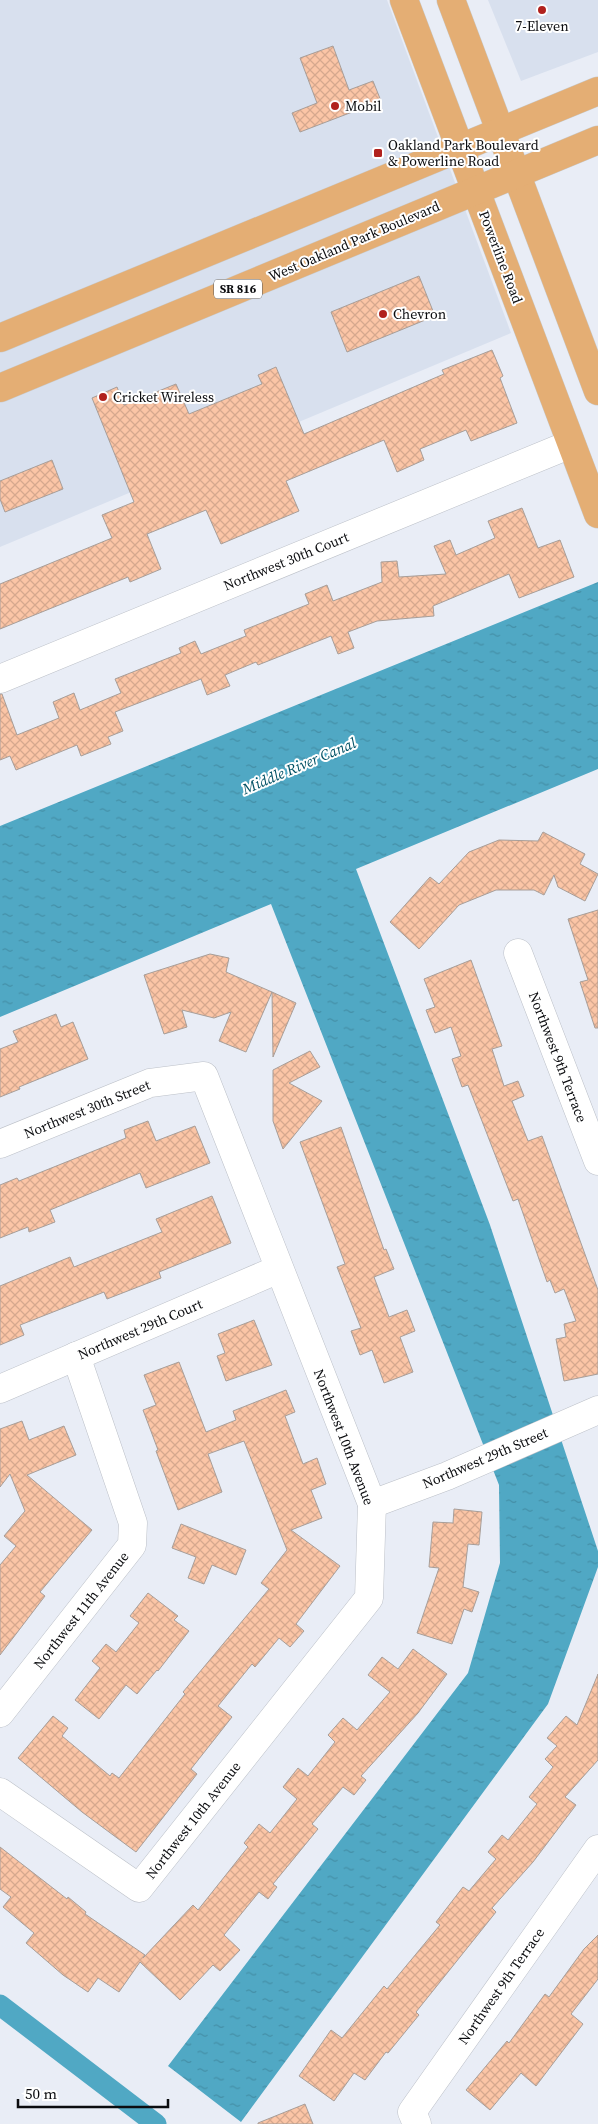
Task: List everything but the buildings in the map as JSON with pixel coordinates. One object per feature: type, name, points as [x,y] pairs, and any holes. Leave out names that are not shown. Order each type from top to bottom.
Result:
[{"type":"main road","name":"Powerline Road","points":[[404,0],[598,514]]},
{"type":"main road","points":[[451,0],[598,391]]},
{"type":"main road","points":[[0,338],[598,92]]},
{"type":"main road","name":"West Oakland Park Boulevard","points":[[0,388],[598,140]]},
{"type":"main road","points":[[572,444],[598,455]]},
{"type":"street","name":"Northwest 30th Court","points":[[0,679],[572,444]]},
{"type":"street","name":"Northwest 9th Terrace","points":[[518,952],[598,1161]]},
{"type":"street","name":"Northwest 30th Street","points":[[0,1144],[150,1083],[204,1076]]},
{"type":"street","name":"Northwest 10th Avenue","points":[[0,1792],[138,1888],[370,1598],[372,1504],[204,1076]]},
{"type":"street","name":"Northwest 29th Court","points":[[0,1389],[279,1269]]},
{"type":"street","name":"Northwest 11th Avenue","points":[[0,1713],[132,1545],[133,1523],[76,1356]]},
{"type":"street","name":"Northwest 29th Street","points":[[372,1504],[447,1476],[594,1412]]},
{"type":"street","name":"Northwest 9th Terrace","points":[[417,2124],[412,2112],[598,1849]]},
{"type":"shaded area","points":[[0,0],[387,0],[511,333],[0,547]]},
{"type":"shaded area","points":[[488,0],[598,0],[598,52],[521,81]]},
{"type":"water","name":"Middle River Canal","points":[[598,582],[598,769],[356,869],[490,1225],[598,1551],[598,1567],[548,1704],[241,2122],[168,2066],[468,1673],[500,1563],[499,1485],[271,904],[0,1017],[0,826]]},
{"type":"waterway","points":[[0,2005],[156,2124]]},
{"type":"place","name":"7-Eleven","points":[[542,10]]},
{"type":"place","name":"Mobil","points":[[335,106]]},
{"type":"place","name":"Oakland Park Boulevard & Powerline Road","points":[[378,153]]},
{"type":"place","name":"Chevron","points":[[383,314]]},
{"type":"place","name":"Cricket Wireless","points":[[103,397]]}]
